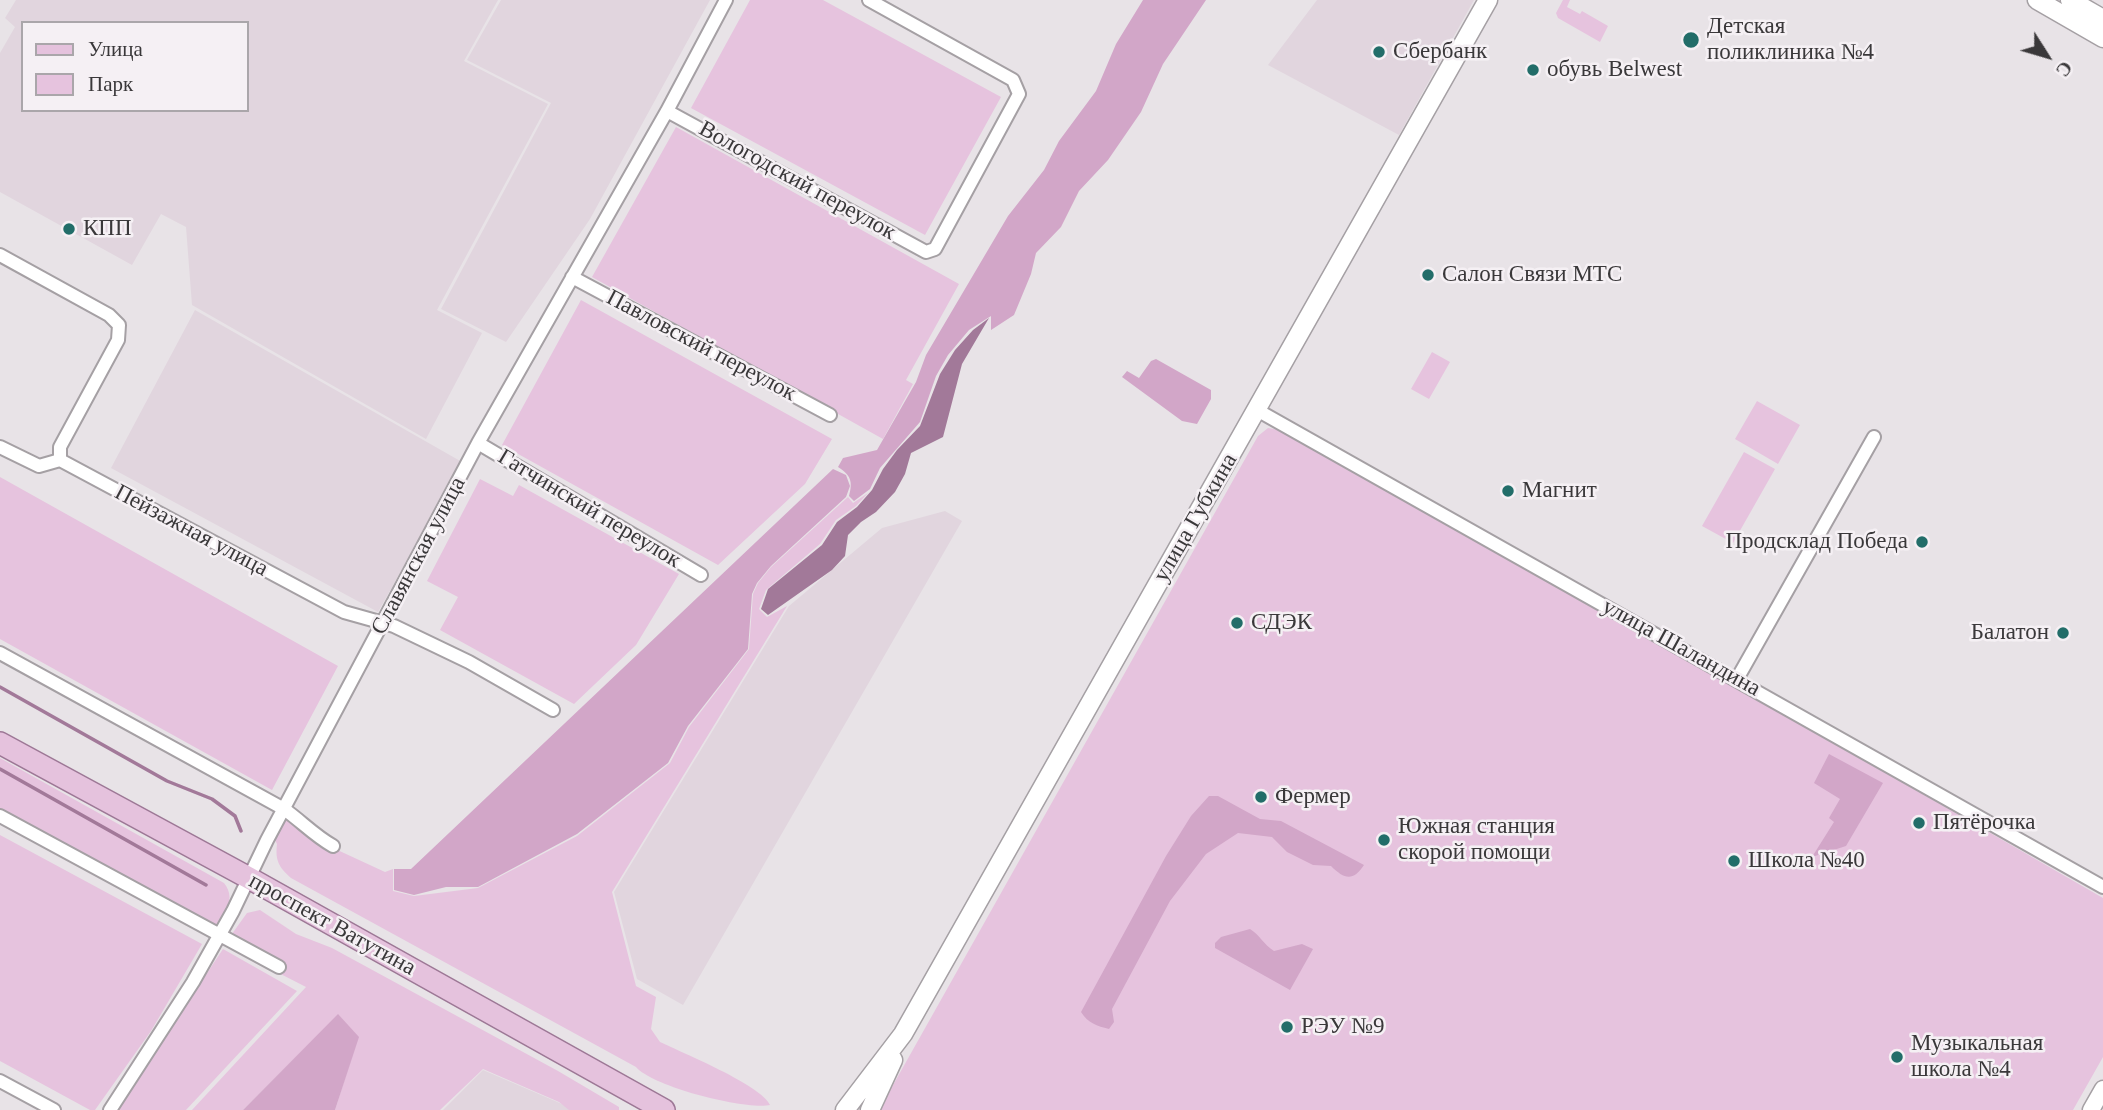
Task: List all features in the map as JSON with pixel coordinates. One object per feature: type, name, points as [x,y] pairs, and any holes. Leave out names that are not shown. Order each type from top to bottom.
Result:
[{"type":"main road","name":"улица Губкина","points":[[870,1110],[903,1034],[1488,0]]},
{"type":"main road","points":[[2037,0],[2103,38]]},
{"type":"main road","points":[[2070,0],[2103,19]]},
{"type":"main road","name":"проспект Ватутина","points":[[0,743],[249,878],[664,1110]]},
{"type":"main road","name":"улица Губкина","points":[[845,1110],[903,1034]]},
{"type":"street","name":"Славянская улица","points":[[110,1110],[193,982],[220,934],[478,443],[667,111],[726,0]]},
{"type":"street","name":"Вологодский переулок","points":[[667,111],[926,252],[935,249],[1019,94],[1013,80],[869,0]]},
{"type":"street","points":[[0,255],[109,315],[119,325],[118,340],[60,447],[60,460]]},
{"type":"street","name":"Павловский переулок","points":[[572,277],[830,415]]},
{"type":"street","name":"улица Шаландина","points":[[1257,410],[2103,887]]},
{"type":"street","points":[[1737,679],[1874,437]]},
{"type":"street","name":"Гатчинский переулок","points":[[478,443],[701,575]]},
{"type":"street","name":"Пейзажная улица","points":[[0,447],[39,466],[60,460],[344,612],[384,622],[469,662],[553,710]]},
{"type":"street","points":[[0,653],[284,809],[333,846]]},
{"type":"street","points":[[0,816],[279,967]]},
{"type":"street","points":[[0,1081],[54,1110]]},
{"type":"street","points":[[2091,1110],[2103,1089]]},
{"type":"shaded area","points":[[16,0],[498,0],[464,61],[548,104],[437,310],[482,333],[426,439],[192,305],[186,227],[161,214],[132,265],[0,192],[0,53],[15,27],[5,18]]},
{"type":"shaded area","points":[[501,0],[710,0],[590,219],[506,342],[441,309],[551,103],[467,60]]},
{"type":"shaded area","points":[[1143,0],[1206,0],[1163,64],[1141,112],[1108,160],[1079,191],[1061,227],[1036,253],[1031,274],[1014,315],[991,330],[991,316],[969,330],[948,355],[936,376],[920,422],[880,468],[870,489],[854,501],[849,496],[850,479],[838,467],[843,458],[877,450],[916,382],[926,355],[1008,216],[1044,170],[1059,141],[1096,91],[1116,44]]},
{"type":"shaded area","points":[[1317,0],[1474,0],[1399,135],[1268,65]]},
{"type":"shaded area","points":[[195,310],[462,462],[378,612],[111,468]]},
{"type":"shaded area","points":[[989,318],[962,364],[943,437],[911,453],[905,474],[895,492],[848,535],[845,556],[832,570],[768,615],[761,609],[768,589],[822,545],[837,522],[857,507],[872,490],[897,450],[920,426],[940,374],[955,350],[973,330]]},
{"type":"shaded area","points":[[1156,359],[1211,390],[1211,399],[1197,424],[1182,421],[1122,377],[1127,371],[1139,378],[1151,361]]},
{"type":"shaded area","points":[[833,469],[846,475],[850,486],[846,497],[771,566],[757,583],[752,594],[748,649],[688,726],[668,763],[577,834],[478,887],[446,887],[414,895],[394,890],[394,869],[411,869]]},
{"type":"shaded area","points":[[945,511],[962,521],[683,1005],[637,979],[614,892],[789,606],[882,528]]},
{"type":"shaded area","points":[[1829,754],[1883,783],[1846,846],[1812,857],[1834,822],[1829,818],[1840,799],[1814,783]]},
{"type":"shaded area","points":[[1209,796],[1218,796],[1260,819],[1281,821],[1364,865],[1356,874],[1344,876],[1331,866],[1313,865],[1287,852],[1272,837],[1238,833],[1206,854],[1170,901],[1112,1009],[1114,1022],[1109,1029],[1093,1024],[1081,1012],[1166,856],[1191,816]]},
{"type":"shaded area","points":[[1250,929],[1274,951],[1302,944],[1313,949],[1290,990],[1215,948],[1215,943],[1221,937]]},
{"type":"shaded area","points":[[338,1014],[359,1037],[335,1110],[243,1110]]},
{"type":"shaded area","points":[[483,1070],[576,1110],[443,1110]]},
{"type":"green space","points":[[750,0],[823,0],[1001,97],[925,235],[691,108]]},
{"type":"green space","points":[[1563,0],[1570,0],[1567,7],[1580,14],[1582,11],[1608,26],[1600,42],[1558,18],[1556,13]]},
{"type":"green space","points":[[676,127],[959,284],[906,380],[913,384],[883,439],[592,277]]},
{"type":"green space","points":[[581,300],[832,439],[805,484],[718,565],[502,445]]},
{"type":"green space","points":[[1432,352],[1450,362],[1429,399],[1411,389]]},
{"type":"green space","points":[[1757,401],[1800,425],[1778,464],[1735,439]]},
{"type":"green space","points":[[1268,428],[1280,430],[1739,688],[2103,898],[2103,1057],[2073,1110],[879,1110],[1258,436]]},
{"type":"green space","points":[[1744,452],[1775,469],[1733,543],[1702,526]]},
{"type":"green space","points":[[0,477],[338,666],[272,790],[0,639]]},
{"type":"green space","points":[[480,479],[513,496],[519,485],[679,574],[636,645],[574,704],[440,630],[458,597],[427,581]]},
{"type":"green space","points":[[868,493],[856,506],[836,520],[820,544],[766,590],[759,609],[767,617],[787,606],[612,892],[636,986],[656,997],[651,1029],[660,1042],[737,1079],[764,1097],[770,1105],[741,1104],[700,1095],[646,1075],[636,1067],[291,878],[281,867],[277,859],[275,840],[288,816],[318,841],[385,872],[393,869],[393,891],[414,896],[478,888],[577,836],[670,763],[689,727],[749,649],[753,594],[771,567],[848,497],[853,503]]},
{"type":"green space","points":[[0,758],[224,883],[230,897],[229,904],[209,937],[0,824]]},
{"type":"green space","points":[[0,835],[202,944],[151,1031],[95,1110],[90,1110],[0,1061]]},
{"type":"green space","points":[[260,910],[296,934],[332,948],[558,1071],[619,1107],[619,1110],[569,1110],[559,1102],[483,1069],[440,1110],[335,1110],[358,1037],[338,1015],[243,1110],[192,1110],[306,987],[224,945],[247,913]]},
{"type":"green space","points":[[223,949],[297,991],[186,1110],[116,1110]]},
{"type":"waterway","points":[[0,687],[167,781],[212,799],[235,816],[241,831]]},
{"type":"waterway","points":[[0,769],[206,885]]},
{"type":"place","name":"Детская поликлиника №4","points":[[1691,40]]},
{"type":"place","name":"Сбербанк","points":[[1379,52]]},
{"type":"place","name":"обувь Belwest","points":[[1533,70]]},
{"type":"place","name":"КПП","points":[[69,229]]},
{"type":"place","name":"Салон Связи МТС","points":[[1428,275]]},
{"type":"place","name":"Магнит","points":[[1508,491]]},
{"type":"place","name":"Продсклад Победа","points":[[1922,542]]},
{"type":"place","name":"СДЭК","points":[[1237,623]]},
{"type":"place","name":"Балатон","points":[[2063,633]]},
{"type":"place","name":"Фермер","points":[[1261,797]]},
{"type":"place","name":"Пятёрочка","points":[[1919,823]]},
{"type":"place","name":"Южная станция скорой помощи","points":[[1384,840]]},
{"type":"place","name":"Школа №40","points":[[1734,861]]},
{"type":"place","name":"РЭУ №9","points":[[1287,1027]]},
{"type":"place","name":"Музыкальная школа №4","points":[[1897,1057]]}]
